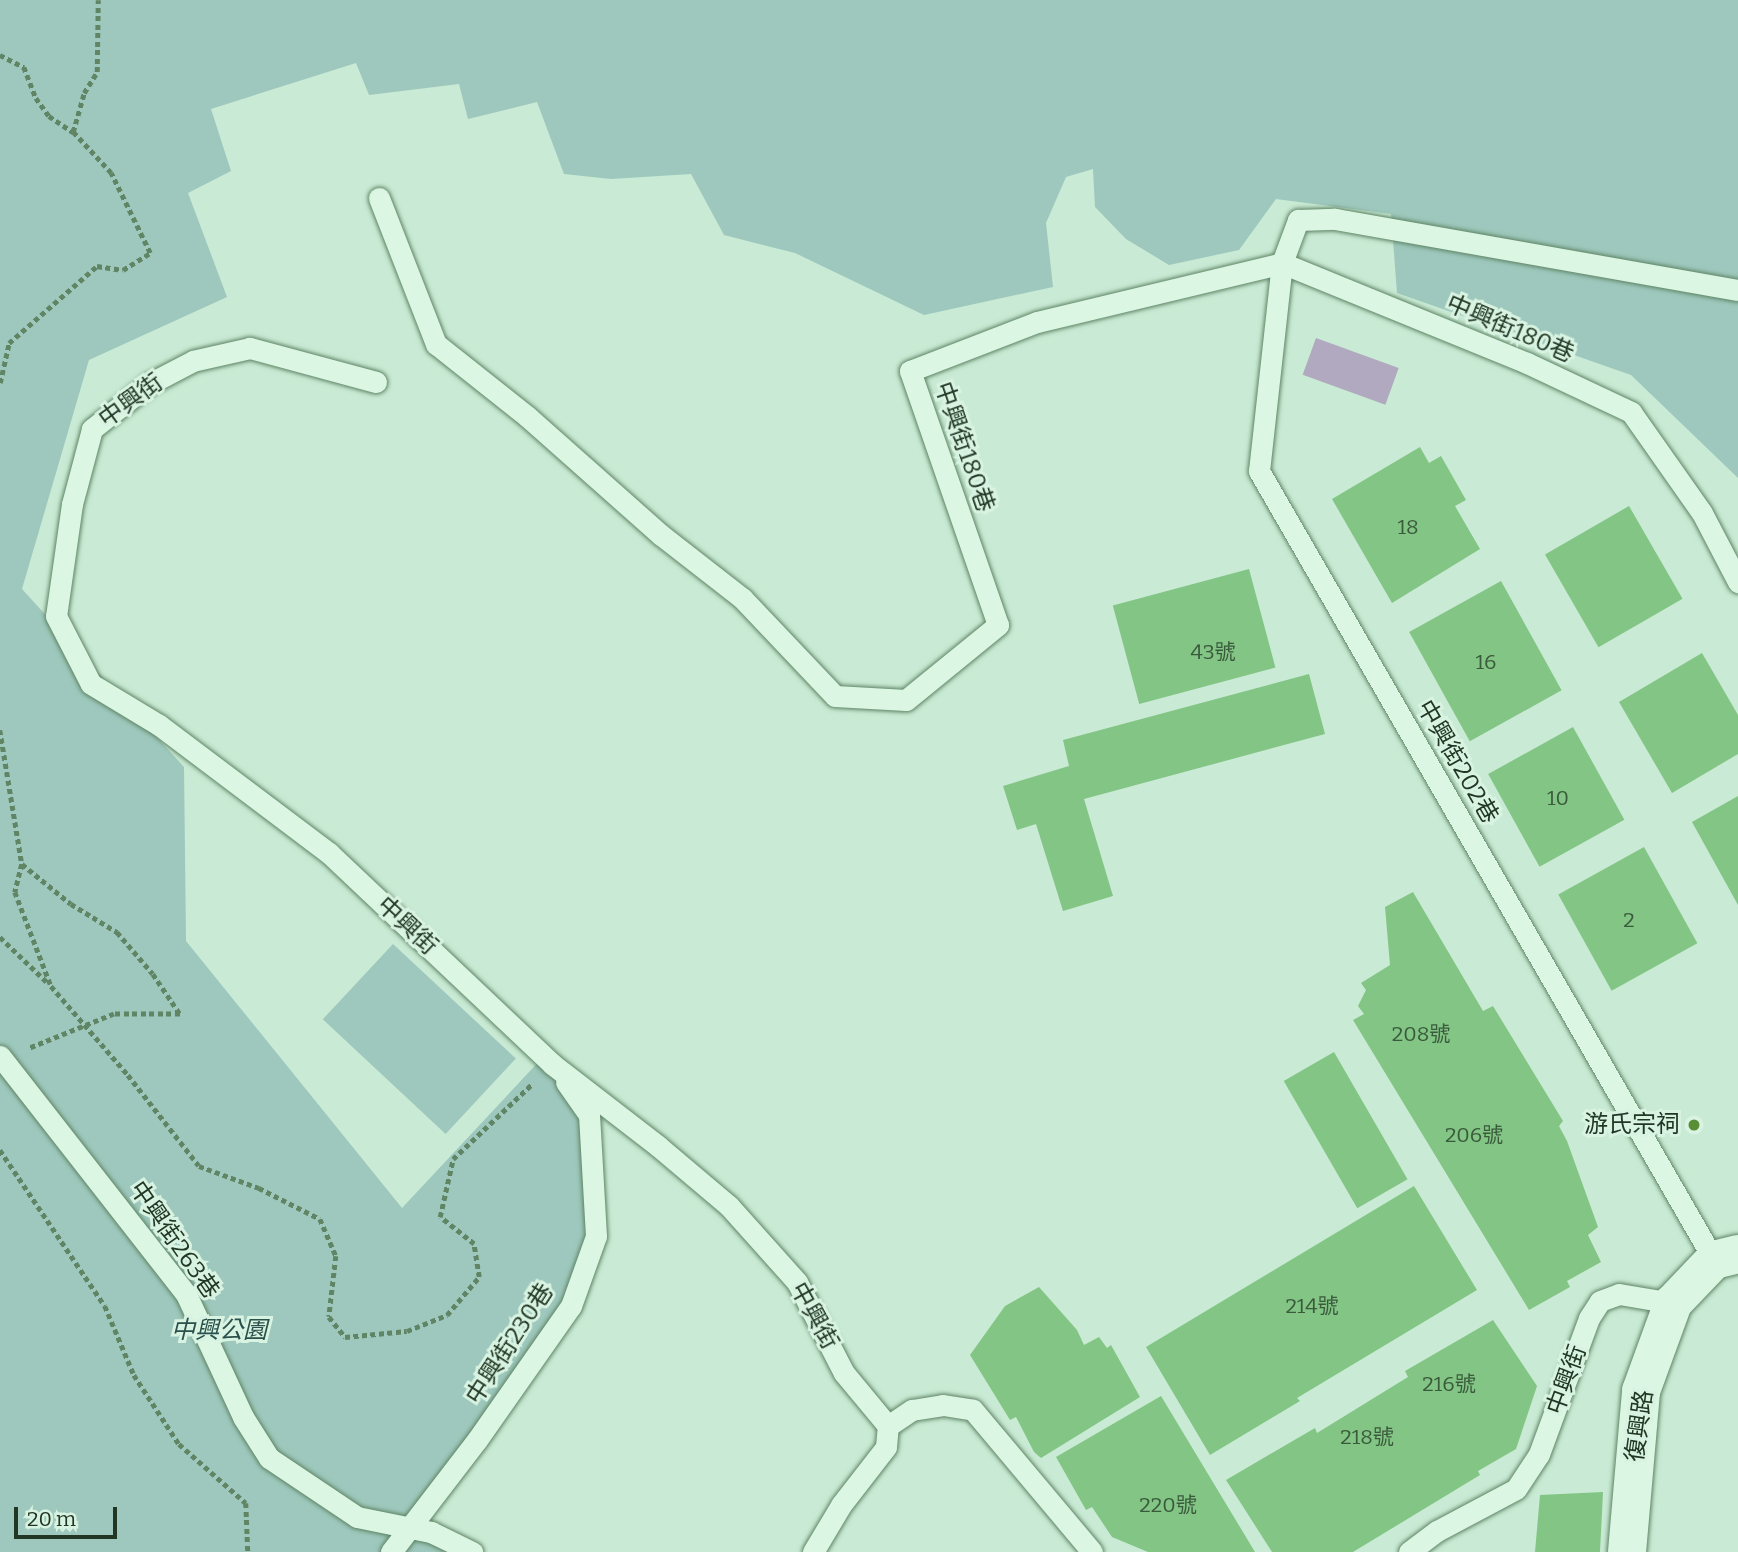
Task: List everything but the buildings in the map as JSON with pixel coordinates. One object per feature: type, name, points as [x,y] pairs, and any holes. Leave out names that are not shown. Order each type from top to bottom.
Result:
[{"type":"street","points":[[1673,1303],[1726,1257]]},
{"type":"street","name":"復興路","points":[[1627,1552],[1642,1391],[1673,1303]]},
{"type":"lane","name":"中興街180巷","points":[[379,198],[436,344],[528,417],[662,535],[742,598],[835,696],[906,700],[998,625],[910,371],[1037,322],[1282,263],[1527,363],[1631,412],[1702,513],[1738,582]]},
{"type":"lane","name":"中興街202巷","points":[[1726,1257],[1259,471],[1282,263],[1298,220],[1335,219],[1738,290]]},
{"type":"lane","name":"中興街","points":[[376,382],[250,348],[193,361],[149,384],[92,429],[72,503],[56,616],[91,684],[159,724],[329,853],[552,1064],[659,1146],[729,1206],[797,1282],[844,1373],[888,1426]]},
{"type":"lane","name":"中興街263巷","points":[[1,1058],[186,1294],[243,1417],[269,1458],[357,1517],[431,1532],[472,1552]]},
{"type":"lane","name":"中興街230巷","points":[[391,1552],[412,1529],[571,1306],[596,1236],[589,1115],[552,1064]]},
{"type":"lane","name":"中興街","points":[[1409,1552],[1437,1531],[1516,1489],[1539,1454],[1589,1318],[1600,1301],[1619,1294],[1673,1303]]},
{"type":"lane","points":[[813,1552],[841,1505],[887,1447],[888,1426],[912,1410],[943,1405],[973,1410],[1092,1552]]},
{"type":"path","points":[[73,132],[84,93],[97,72],[98,0]]},
{"type":"path","points":[[0,55],[24,67],[36,98],[49,116],[73,132],[111,173],[150,253],[123,270],[97,265],[9,343],[0,383]]},
{"type":"path","points":[[0,730],[22,864],[15,892],[51,986]]},
{"type":"path","points":[[1,1058],[114,1014],[180,1014],[153,974],[117,932],[71,904],[22,864]]},
{"type":"path","points":[[0,937],[51,986],[86,1025],[198,1166],[259,1188],[320,1219],[336,1256],[329,1317],[345,1337],[407,1331],[447,1315],[479,1277],[474,1244],[440,1217],[453,1159],[552,1064]]},
{"type":"path","points":[[0,1150],[105,1306],[134,1375],[179,1444],[246,1503],[248,1552]]},
{"type":"green space","name":"中興公園","points":[[0,0],[1738,0],[1738,478],[1631,375],[1397,293],[1391,214],[1276,199],[1239,250],[1169,265],[1126,239],[1095,207],[1093,169],[1066,177],[1046,223],[1053,287],[924,315],[795,253],[724,235],[691,174],[611,179],[564,174],[537,102],[468,119],[459,84],[369,95],[356,63],[211,109],[231,171],[188,193],[227,297],[89,360],[22,589],[184,767],[186,941],[402,1208],[544,1056],[584,1117],[590,1239],[583,1270],[421,1531],[471,1552],[0,1552]]},
{"type":"green space","points":[[393,944],[516,1059],[446,1134],[323,1019]]},
{"type":"shaded area","points":[[1316,338],[1399,368],[1385,405],[1303,375]]},
{"type":"place","name":"游氏宗祠","points":[[1694,1125]]}]
